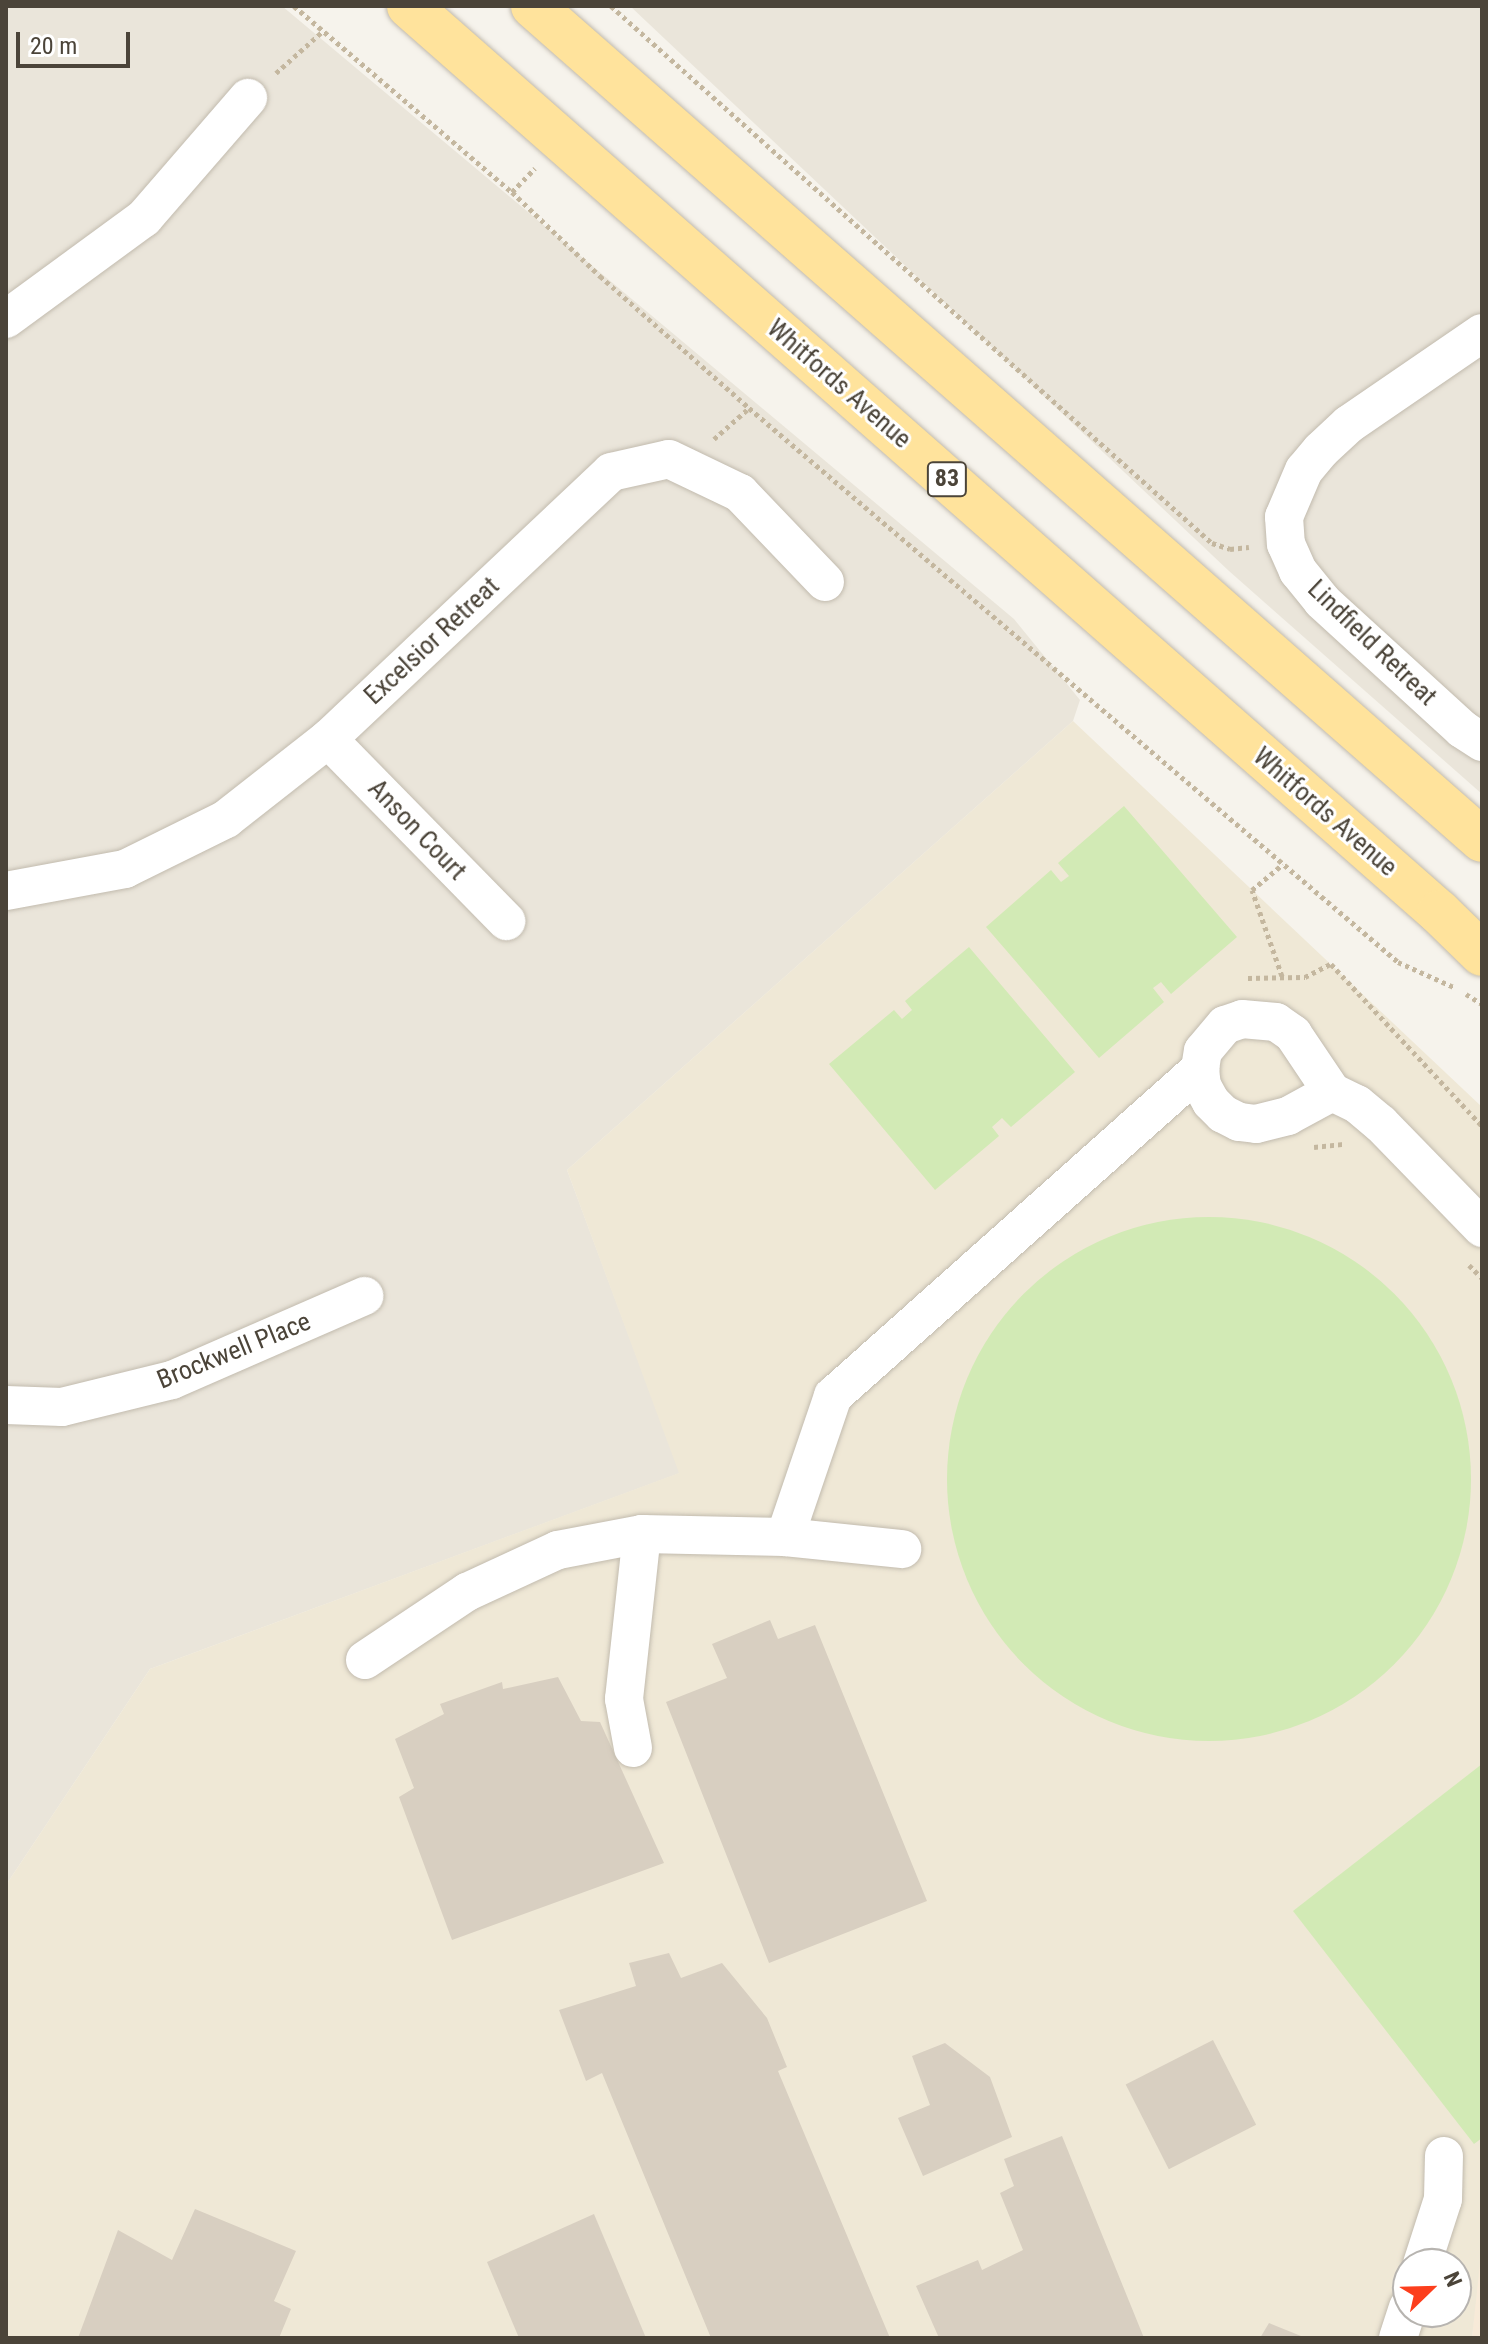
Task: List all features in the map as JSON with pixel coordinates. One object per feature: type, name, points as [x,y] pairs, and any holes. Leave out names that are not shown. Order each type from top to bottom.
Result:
[{"type":"main road","name":"Whitfords Avenue","points":[[409,6],[1439,912],[1482,954]]},
{"type":"main road","points":[[533,6],[1482,840]]},
{"type":"street","points":[[6,319],[144,218],[248,98]]},
{"type":"street","points":[[1286,544],[1284,517],[1291,495],[1304,470],[1321,450],[1349,424],[1482,333]]},
{"type":"street","name":"Excelsior Retreat","points":[[6,891],[125,869],[226,819],[328,739],[611,472],[669,459],[740,493],[825,582]]},
{"type":"street","name":"Lindfield Retreat","points":[[1286,544],[1298,571],[1322,601],[1462,729],[1482,742]]},
{"type":"street","name":"Anson Court","points":[[328,739],[506,921]]},
{"type":"street","points":[[1332,1092],[1288,1116],[1256,1124],[1239,1122],[1223,1114],[1202,1086],[1200,1069],[1203,1051],[1212,1036],[1225,1025],[1259,1018],[1276,1022],[1293,1034],[1332,1092],[1357,1104],[1381,1124],[1482,1228]]},
{"type":"street","points":[[785,1537],[833,1396],[1200,1069]]},
{"type":"street","name":"Brockwell Place","points":[[6,1405],[62,1407],[172,1380],[364,1296]]},
{"type":"street","points":[[633,1748],[624,1699],[642,1534]]},
{"type":"street","points":[[365,1660],[467,1592],[558,1550],[642,1534],[785,1537],[902,1549]]},
{"type":"street","points":[[1427,2248],[1443,2199],[1444,2156]]},
{"type":"path","points":[[294,6],[512,192],[600,276],[749,408],[1398,962],[1455,987],[1482,1004]]},
{"type":"path","points":[[611,6],[1212,543],[1230,549],[1286,544]]},
{"type":"path","points":[[248,98],[323,31]]},
{"type":"path","points":[[1282,976],[1252,890],[1283,864]]},
{"type":"shaded area","points":[[6,6],[282,6],[1014,619],[1080,700],[1073,721],[567,1170],[680,1473],[150,1669],[6,1885]]},
{"type":"shaded area","points":[[630,6],[1482,6],[1482,794],[1229,571]]},
{"type":"shaded area","points":[[1073,721],[1482,1107],[1482,2244],[1472,2338],[6,2338],[6,1885],[150,1669],[679,1473],[567,1170]]},
{"type":"shaded area","points":[[1480,2245],[1482,2338],[1472,2338]]},
{"type":"green space","points":[[1124,806],[1237,937],[1171,994],[1161,982],[1153,988],[1164,1002],[1099,1058],[986,927],[1051,870],[1061,882],[1069,876],[1058,863]]},
{"type":"green space","points":[[969,947],[1075,1072],[1011,1127],[1002,1118],[992,1127],[999,1136],[935,1190],[829,1064],[894,1010],[902,1019],[912,1010],[905,1001]]},
{"type":"green space","points":[[1209,1217],[1260,1222],[1309,1237],[1355,1261],[1395,1293],[1427,1333],[1451,1379],[1466,1428],[1471,1479],[1466,1530],[1451,1579],[1427,1625],[1395,1665],[1355,1697],[1309,1721],[1260,1736],[1209,1741],[1158,1736],[1109,1721],[1063,1697],[1023,1665],[991,1625],[967,1579],[952,1530],[947,1479],[952,1428],[967,1379],[991,1333],[1023,1293],[1063,1261],[1109,1237],[1158,1222]]},
{"type":"green space","points":[[1482,1764],[1482,2138],[1474,2144],[1293,1911]]},
{"type":"building","points":[[770,1620],[778,1639],[815,1625],[927,1901],[769,1963],[666,1702],[727,1678],[712,1644]]},
{"type":"building","points":[[558,1677],[581,1721],[600,1722],[664,1863],[452,1940],[399,1797],[414,1788],[395,1739],[444,1714],[440,1704],[502,1682],[503,1689]]},
{"type":"building","points":[[669,1953],[681,1978],[722,1963],[767,2018],[787,2067],[778,2071],[890,2338],[711,2338],[602,2073],[586,2081],[559,2010],[636,1986],[629,1963]]},
{"type":"building","points":[[1213,2040],[1256,2125],[1169,2169],[1126,2084]]},
{"type":"building","points":[[945,2043],[990,2077],[1012,2137],[923,2176],[898,2118],[930,2105],[912,2056]]},
{"type":"building","points":[[1062,2136],[1144,2338],[939,2338],[916,2286],[978,2260],[982,2270],[1023,2250],[1000,2193],[1014,2186],[1004,2159]]},
{"type":"building","points":[[195,2209],[296,2251],[274,2301],[291,2309],[279,2338],[78,2338],[118,2230],[172,2260]]},
{"type":"building","points":[[594,2214],[646,2338],[519,2338],[487,2262]]},
{"type":"building","points":[[1269,2323],[1306,2338],[1260,2338]]}]
